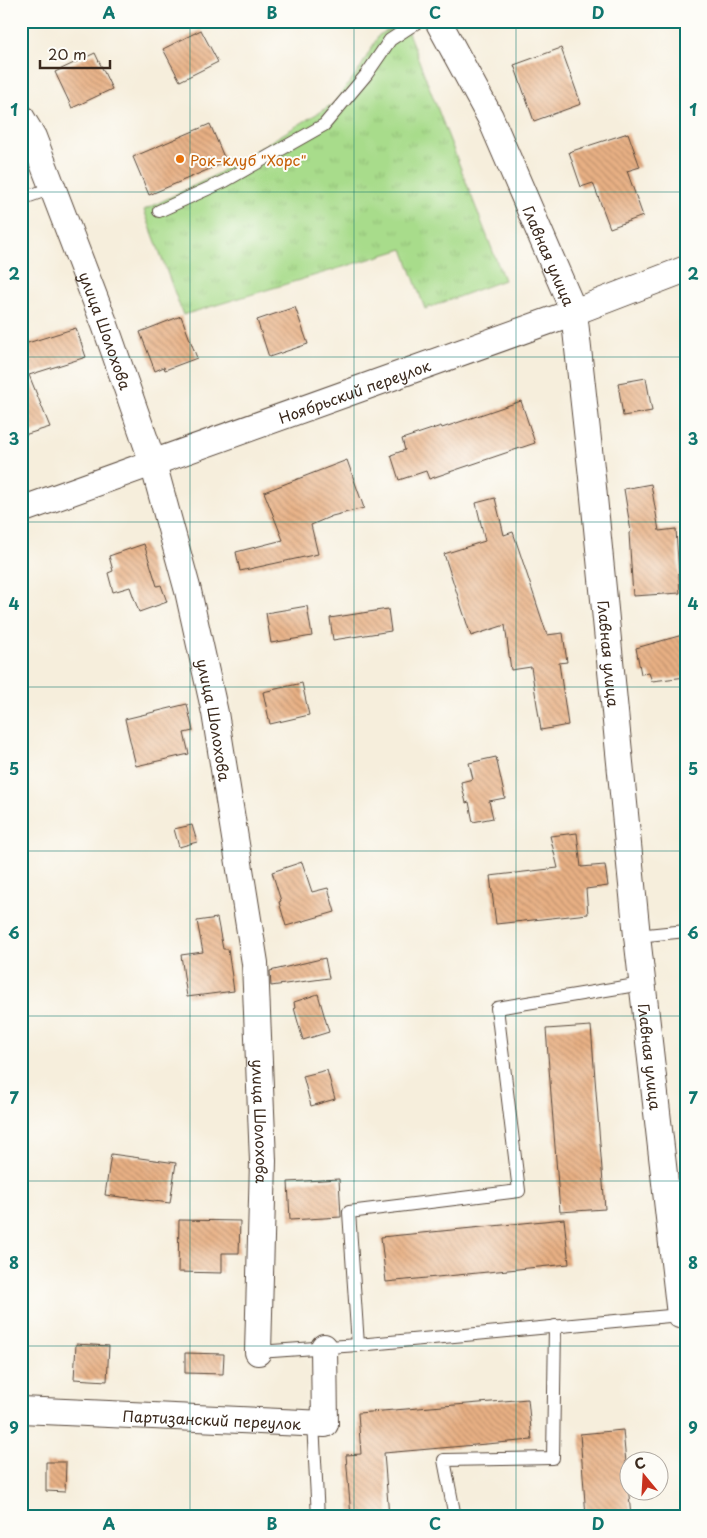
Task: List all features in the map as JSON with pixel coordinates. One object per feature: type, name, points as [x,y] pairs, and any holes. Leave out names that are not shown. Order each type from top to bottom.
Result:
[{"type":"street","name":"Главная улица","points":[[438,21],[490,117],[574,312],[642,984],[683,1315]]},
{"type":"street","name":"улица Шолохова","points":[[21,117],[33,138],[105,325],[153,463],[188,591],[215,714],[256,963],[263,1162],[258,1352]]},
{"type":"street","name":"Ноябрьский переулок","points":[[21,510],[574,312],[685,270]]},
{"type":"street","name":"Партизанский переулок","points":[[21,1410],[325,1424],[324,1347]]},
{"type":"lane","points":[[159,211],[225,182],[324,125],[366,75],[390,40],[420,21]]},
{"type":"lane","points":[[21,200],[52,188]]},
{"type":"lane","points":[[637,936],[686,931]]},
{"type":"lane","points":[[358,1345],[349,1212],[518,1191],[497,1008],[642,984]]},
{"type":"lane","points":[[258,1352],[358,1345],[683,1315]]},
{"type":"lane","points":[[455,1517],[444,1460],[554,1458],[555,1326]]},
{"type":"lane","points":[[313,1423],[318,1517]]},
{"type":"green space","points":[[404,22],[504,280],[425,309],[403,249],[183,315],[144,210],[210,178],[333,104],[359,70],[379,35]]},
{"type":"building","points":[[201,30],[218,62],[180,81],[163,49]]},
{"type":"building","points":[[561,48],[581,104],[534,121],[514,65]]},
{"type":"building","points":[[95,53],[112,89],[72,108],[55,72]]},
{"type":"building","name":"Рок-клуб \"Хорс\"","points":[[210,124],[226,162],[149,195],[133,157]]},
{"type":"building","points":[[628,133],[640,167],[627,171],[643,216],[610,228],[593,183],[581,187],[569,152]]},
{"type":"building","points":[[295,307],[308,344],[269,357],[257,320]]},
{"type":"building","points":[[181,316],[197,358],[165,370],[164,367],[155,371],[140,332]]},
{"type":"building","points":[[76,328],[86,357],[29,375],[50,427],[21,436],[21,345]]},
{"type":"building","points":[[646,378],[652,411],[623,416],[618,383]]},
{"type":"building","points":[[521,401],[535,443],[429,479],[426,471],[399,480],[391,455],[405,450],[402,439],[441,426],[442,428]]},
{"type":"building","points":[[347,460],[364,508],[332,516],[311,525],[318,554],[240,571],[236,552],[283,540],[264,492]]},
{"type":"building","points":[[651,484],[659,531],[676,529],[680,593],[633,596],[629,533],[631,532],[624,489]]},
{"type":"building","points":[[495,498],[504,535],[513,532],[547,635],[563,633],[567,662],[559,663],[568,725],[541,730],[531,667],[511,670],[505,625],[471,636],[444,554],[485,541],[476,503]]},
{"type":"building","points":[[144,544],[157,586],[161,585],[167,602],[139,612],[130,587],[113,592],[108,573],[113,571],[109,556]]},
{"type":"building","points":[[307,606],[312,636],[271,643],[266,613]]},
{"type":"building","points":[[388,609],[391,631],[333,640],[330,618]]},
{"type":"building","points":[[686,634],[686,677],[652,681],[649,673],[641,674],[636,648]]},
{"type":"building","points":[[302,683],[309,715],[270,724],[263,692]]},
{"type":"building","points":[[187,704],[193,731],[184,733],[189,754],[136,766],[125,719]]},
{"type":"building","points":[[496,757],[505,798],[489,801],[493,818],[473,822],[469,802],[466,803],[461,782],[473,779],[469,763]]},
{"type":"building","points":[[192,825],[197,842],[179,847],[174,829]]},
{"type":"building","points":[[577,833],[581,867],[605,865],[608,886],[586,889],[588,914],[496,924],[490,876],[558,868],[550,836]]},
{"type":"building","points":[[302,862],[312,892],[328,888],[335,912],[286,926],[272,872]]},
{"type":"building","points":[[217,918],[223,949],[228,949],[234,991],[187,997],[181,955],[203,952],[197,921]]},
{"type":"building","points":[[325,958],[329,978],[271,986],[270,971]]},
{"type":"building","points":[[318,994],[329,1032],[303,1040],[294,1002]]},
{"type":"building","points":[[591,1026],[605,1209],[560,1212],[546,1029]]},
{"type":"building","points":[[327,1070],[335,1099],[311,1106],[303,1076]]},
{"type":"building","points":[[111,1154],[176,1163],[170,1203],[105,1195]]},
{"type":"building","points":[[339,1179],[341,1217],[290,1220],[288,1182]]},
{"type":"building","points":[[564,1219],[569,1264],[386,1282],[381,1237]]},
{"type":"building","points":[[179,1220],[240,1221],[239,1253],[222,1253],[222,1273],[178,1272]]},
{"type":"building","points":[[76,1344],[109,1346],[107,1381],[74,1379]]},
{"type":"building","points":[[185,1353],[224,1354],[223,1374],[185,1373]]},
{"type":"building","points":[[528,1399],[532,1440],[384,1453],[389,1517],[351,1517],[346,1455],[361,1454],[358,1413]]},
{"type":"building","points":[[623,1430],[625,1450],[620,1450],[620,1500],[629,1500],[631,1517],[586,1517],[580,1434]]},
{"type":"building","points":[[46,1462],[66,1462],[65,1492],[46,1491]]},
{"type":"place","name":"Рок-клуб \"Хорс\"","points":[[180,159]]}]
